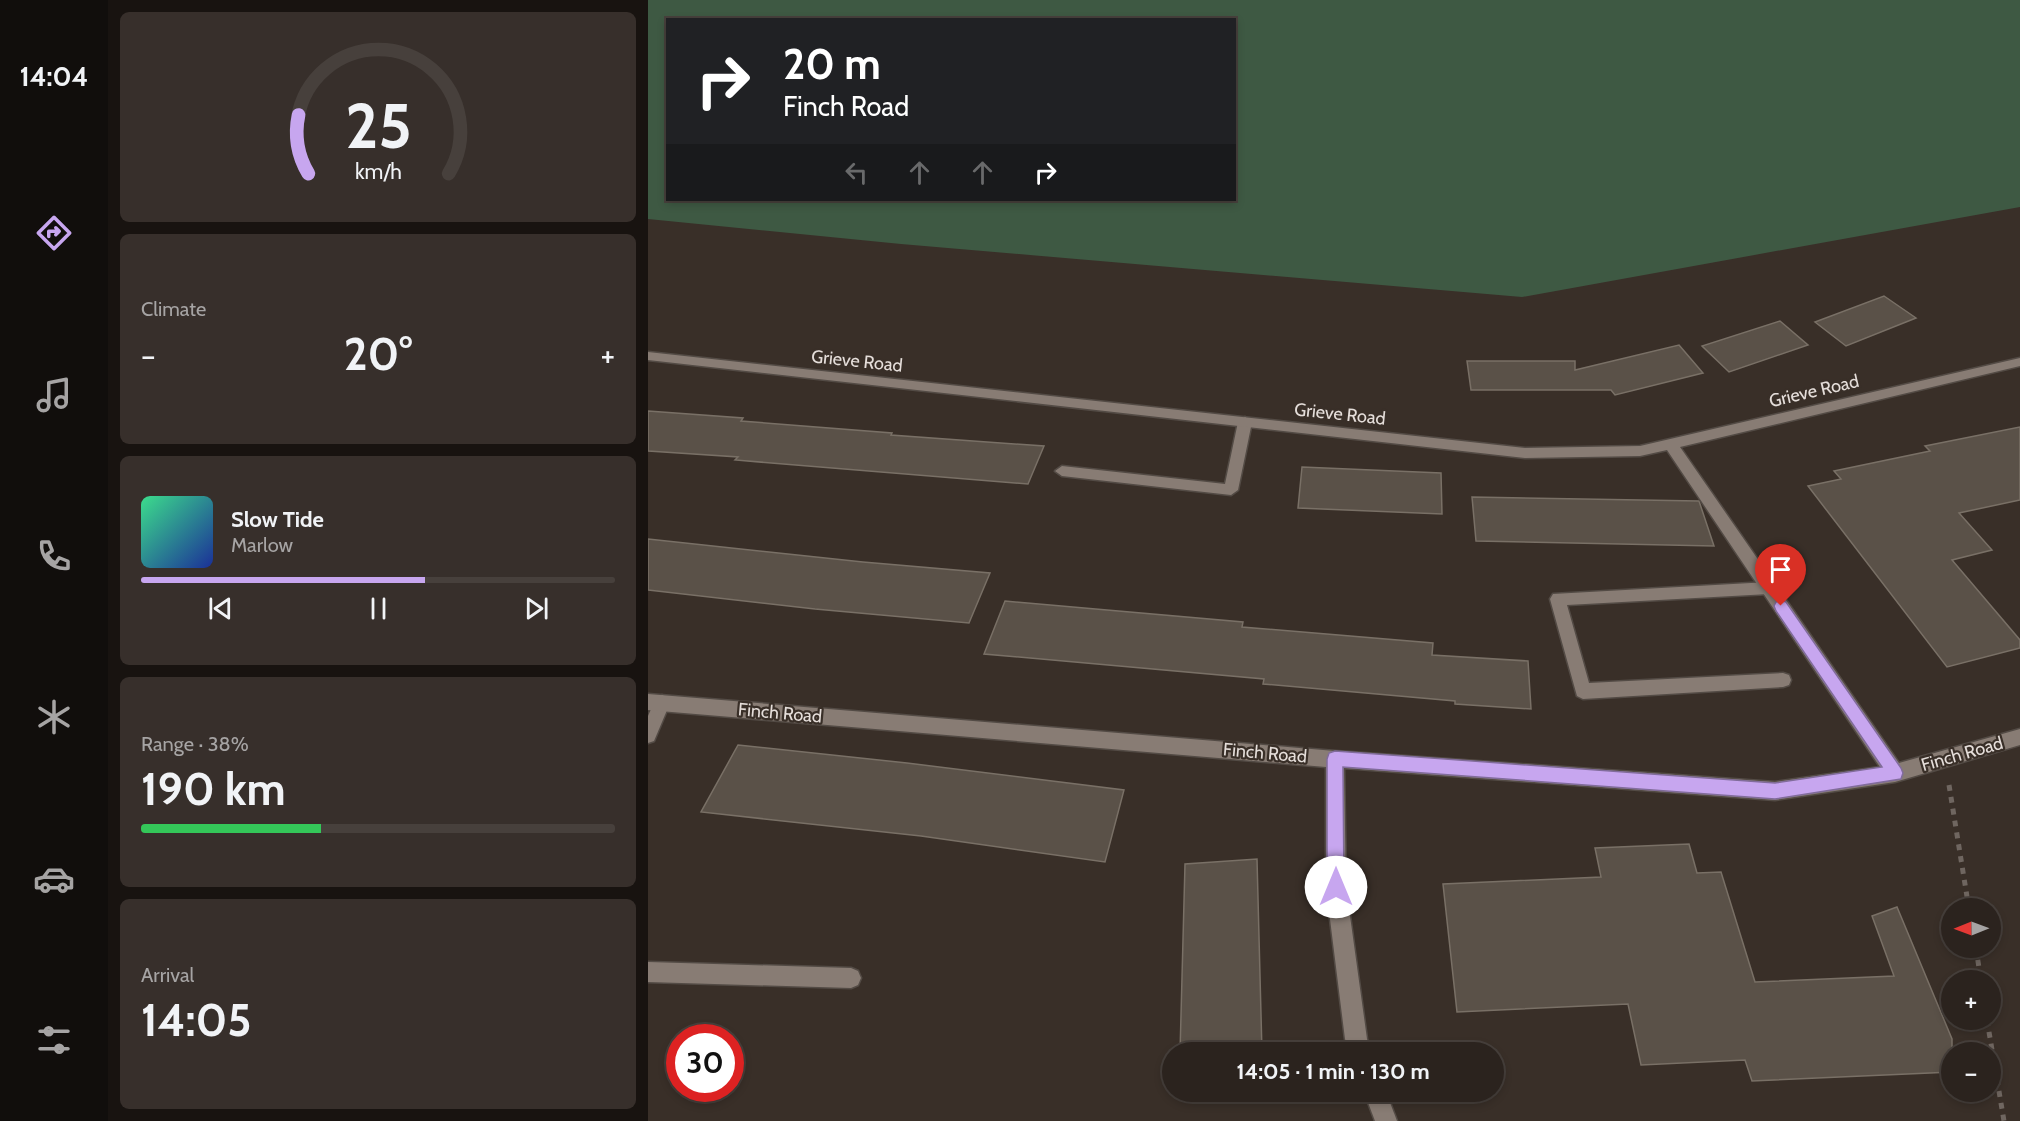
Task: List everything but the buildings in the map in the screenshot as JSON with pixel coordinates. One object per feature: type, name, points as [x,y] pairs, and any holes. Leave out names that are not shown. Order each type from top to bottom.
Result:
[{"type":"street","name":"Grieve Road","points":[[648,356],[1525,453],[1640,451],[2020,362]]},
{"type":"street","points":[[1062,471],[1232,490],[1245,422]]},
{"type":"street","points":[[1670,444],[1895,773]]},
{"type":"street","points":[[1769,588],[1558,599],[1583,691],[1783,680]]},
{"type":"street","points":[[648,735],[655,703]]},
{"type":"street","name":"Finch Road","points":[[655,703],[1335,759],[1775,791],[1895,773],[2020,737]]},
{"type":"street","points":[[1335,759],[1336,887],[1357,1042]]},
{"type":"street","points":[[648,972],[851,978]]},
{"type":"street","points":[[1379,1102],[1386,1121]]},
{"type":"path","points":[[1945,760],[1967,898]]},
{"type":"path","points":[[1989,1030],[2004,1121]]},
{"type":"green space","points":[[648,0],[2020,0],[2020,207],[1522,297],[901,244],[648,219]]},
{"type":"route","points":[[1336,887],[1335,759],[1775,791],[1895,773],[1781,606]]}]
